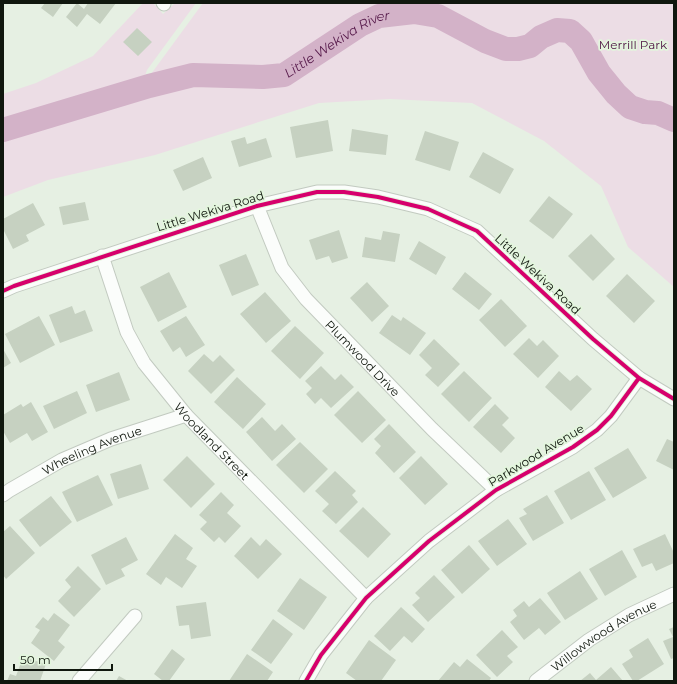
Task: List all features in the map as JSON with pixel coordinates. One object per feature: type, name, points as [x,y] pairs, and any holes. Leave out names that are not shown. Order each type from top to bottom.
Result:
[{"type":"street","name":"Little Wekiva Road","points":[[3,291],[102,256],[257,206],[317,192],[378,197],[428,209],[477,231],[593,339],[639,378],[674,399]]},
{"type":"street","name":"Plumwood Drive","points":[[257,206],[282,268],[306,299],[432,428],[496,490]]},
{"type":"street","name":"Woodland Street","points":[[102,256],[127,332],[144,363],[186,415],[366,598]]},
{"type":"street","name":"Parkwood Avenue","points":[[306,681],[321,655],[366,598],[428,541],[496,490],[573,447],[597,430],[611,416],[639,378]]},
{"type":"street","name":"Wheeling Avenue","points":[[3,495],[76,454],[111,439],[186,415]]},
{"type":"street","name":"Willowwood Avenue","points":[[536,681],[589,640],[630,615],[674,594]]},
{"type":"street","points":[[78,681],[135,616]]},
{"type":"green space","points":[[143,3],[153,3],[163,14],[174,4],[173,3],[196,3],[147,70],[145,76],[147,79],[151,80],[282,76],[379,17],[418,11],[502,48],[527,49],[552,33],[566,33],[579,45],[596,77],[626,110],[654,117],[674,126],[674,287],[628,247],[601,186],[544,141],[472,103],[390,99],[319,103],[155,155],[48,180],[3,197],[3,94],[36,83],[93,56]]},
{"type":"green space","name":"Merrill Park","points":[[203,3],[674,3],[674,119],[656,111],[630,105],[601,72],[584,41],[568,27],[551,27],[526,43],[503,42],[419,4],[378,11],[280,70],[151,74]]},
{"type":"building","points":[[45,3],[63,3],[53,17],[41,8]]},
{"type":"building","points":[[77,3],[84,9],[88,3],[116,3],[100,24],[87,14],[77,27],[66,17]]},
{"type":"building","points":[[137,28],[152,42],[138,56],[123,42]]},
{"type":"building","points":[[328,120],[333,151],[296,158],[290,127]]},
{"type":"building","points":[[352,129],[388,135],[386,155],[349,151]]},
{"type":"building","points":[[425,131],[459,142],[450,171],[415,160]]},
{"type":"building","points":[[245,137],[247,144],[266,138],[272,157],[239,167],[231,141]]},
{"type":"building","points":[[483,152],[514,169],[500,194],[469,177]]},
{"type":"building","points":[[203,157],[212,178],[183,191],[173,170]]},
{"type":"building","points":[[549,196],[573,214],[553,239],[529,221]]},
{"type":"building","points":[[85,202],[89,220],[63,225],[59,207]]},
{"type":"building","points":[[33,203],[45,225],[26,235],[29,241],[13,249],[3,229],[3,219]]},
{"type":"building","points":[[339,230],[348,258],[332,263],[329,256],[316,260],[309,240]]},
{"type":"building","points":[[383,231],[400,234],[395,262],[362,257],[365,237],[381,240]]},
{"type":"building","points":[[591,234],[615,259],[593,281],[568,256]]},
{"type":"building","points":[[419,241],[446,257],[436,275],[409,259]]},
{"type":"building","points":[[246,254],[259,285],[232,296],[219,265]]},
{"type":"building","points":[[169,272],[187,307],[158,322],[140,287]]},
{"type":"building","points":[[465,272],[492,294],[479,310],[452,289]]},
{"type":"building","points":[[627,274],[655,301],[634,323],[606,296]]},
{"type":"building","points":[[367,282],[389,306],[372,322],[350,298]]},
{"type":"building","points":[[265,292],[291,321],[266,343],[240,314]]},
{"type":"building","points":[[501,299],[527,326],[505,347],[479,320]]},
{"type":"building","points":[[72,306],[75,314],[85,310],[93,331],[60,343],[49,315]]},
{"type":"building","points":[[392,315],[401,321],[403,317],[426,333],[410,355],[379,333]]},
{"type":"building","points":[[39,316],[55,345],[20,363],[5,334]]},
{"type":"building","points":[[186,316],[205,345],[186,357],[180,347],[173,352],[160,331]]},
{"type":"building","points":[[295,326],[324,353],[300,379],[271,351]]},
{"type":"building","points":[[529,338],[537,346],[543,340],[559,356],[538,378],[513,354]]},
{"type":"building","points":[[434,339],[460,364],[438,387],[425,375],[432,368],[419,355]]},
{"type":"building","points":[[3,349],[11,363],[3,368]]},
{"type":"building","points":[[204,354],[213,362],[220,355],[235,370],[211,394],[188,371]]},
{"type":"building","points":[[321,366],[335,380],[341,374],[354,387],[331,408],[321,398],[315,404],[306,394],[312,388],[305,381]]},
{"type":"building","points":[[464,371],[492,398],[469,422],[441,394]]},
{"type":"building","points":[[559,371],[570,381],[577,375],[592,389],[571,411],[545,387]]},
{"type":"building","points":[[119,372],[130,400],[96,412],[86,385]]},
{"type":"building","points":[[237,377],[266,404],[243,429],[214,402]]},
{"type":"building","points":[[77,391],[87,413],[54,429],[43,406]]},
{"type":"building","points":[[358,391],[386,420],[362,443],[334,415]]},
{"type":"building","points":[[31,402],[48,432],[32,441],[27,433],[10,443],[3,431],[3,415],[21,404],[23,407]]},
{"type":"building","points":[[495,404],[509,418],[502,425],[515,438],[501,453],[473,427]]},
{"type":"building","points":[[262,417],[275,431],[282,424],[296,439],[272,461],[246,432]]},
{"type":"building","points":[[389,424],[416,452],[394,473],[375,453],[381,446],[374,439]]},
{"type":"building","points":[[667,439],[674,442],[674,470],[656,461]]},
{"type":"building","points":[[300,442],[328,469],[304,493],[276,465]]},
{"type":"building","points":[[628,448],[647,478],[613,498],[594,468]]},
{"type":"building","points":[[187,456],[215,484],[191,508],[163,480]]},
{"type":"building","points":[[421,456],[448,484],[425,505],[399,478]]},
{"type":"building","points":[[141,464],[149,489],[118,499],[110,474]]},
{"type":"building","points":[[335,471],[356,491],[352,495],[358,502],[336,524],[322,511],[329,504],[315,491]]},
{"type":"building","points":[[589,471],[606,500],[571,520],[554,491]]},
{"type":"building","points":[[98,475],[113,505],[77,522],[62,492]]},
{"type":"building","points":[[221,492],[234,505],[227,513],[241,526],[225,543],[219,537],[214,542],[200,529],[207,522],[199,515]]},
{"type":"building","points":[[547,495],[564,523],[533,541],[519,518],[527,514],[523,509]]},
{"type":"building","points":[[51,496],[72,522],[40,547],[19,520]]},
{"type":"building","points":[[363,507],[391,534],[368,558],[339,531]]},
{"type":"building","points":[[508,519],[527,544],[497,566],[478,541]]},
{"type":"building","points":[[10,526],[35,553],[6,579],[3,575],[3,532]]},
{"type":"building","points":[[175,534],[193,548],[186,559],[197,566],[182,588],[166,577],[161,585],[146,574]]},
{"type":"building","points":[[665,534],[674,553],[674,563],[656,571],[652,563],[642,567],[633,549]]},
{"type":"building","points":[[126,537],[138,560],[121,569],[125,576],[106,585],[91,555]]},
{"type":"building","points":[[251,537],[260,546],[266,539],[282,554],[258,579],[234,556]]},
{"type":"building","points":[[469,545],[490,569],[462,594],[441,570]]},
{"type":"building","points":[[622,550],[637,577],[605,596],[589,569]]},
{"type":"building","points":[[78,566],[101,589],[74,617],[58,601],[71,587],[65,580]]},
{"type":"building","points":[[580,571],[598,599],[565,620],[547,593]]},
{"type":"building","points":[[434,575],[455,597],[428,622],[412,605],[420,598],[415,593]]},
{"type":"building","points":[[300,578],[327,597],[304,630],[277,611]]},
{"type":"building","points":[[540,598],[561,622],[545,635],[539,628],[524,640],[510,622],[517,616],[513,610],[524,601],[529,607]]},
{"type":"building","points":[[206,602],[211,636],[191,639],[189,625],[179,626],[176,606]]},
{"type":"building","points":[[401,607],[425,629],[412,643],[404,636],[390,651],[374,636]]},
{"type":"building","points":[[54,613],[70,625],[58,641],[65,647],[54,661],[31,643],[40,630],[35,627],[43,617],[48,621]]},
{"type":"building","points":[[273,619],[293,634],[271,664],[251,650]]},
{"type":"building","points":[[674,627],[674,658],[671,659],[663,641],[673,637],[669,629]]},
{"type":"building","points":[[502,630],[518,647],[507,656],[513,662],[497,677],[476,655]]},
{"type":"building","points":[[648,638],[664,664],[637,681],[633,681],[622,664],[633,657],[629,650]]},
{"type":"building","points":[[369,640],[396,660],[381,681],[357,681],[346,673]]},
{"type":"building","points":[[172,649],[185,659],[169,681],[163,681],[154,674]]},
{"type":"building","points":[[247,654],[273,672],[267,681],[229,681]]},
{"type":"building","points":[[23,657],[46,664],[40,681],[7,681],[10,674],[16,676]]},
{"type":"building","points":[[467,659],[491,678],[489,681],[438,681],[454,662],[460,667]]},
{"type":"building","points":[[611,667],[623,681],[580,681],[590,673],[596,680]]},
{"type":"building","points":[[119,676],[128,681],[116,681]]},
{"type":"waterway","name":"Little Wekiva River","points":[[3,130],[149,86],[193,75],[263,77],[284,75],[360,25],[379,16],[414,12],[438,16],[485,41],[506,49],[518,49],[530,46],[541,37],[557,30],[570,31],[581,41],[599,73],[616,94],[630,107],[645,112],[658,113],[674,120]]},
{"type":"cycle path","points":[[3,291],[14,286],[257,206],[317,192],[344,192],[378,197],[428,209],[477,231],[593,339],[639,378],[674,399]]},
{"type":"cycle path","points":[[306,681],[321,655],[366,598],[429,541],[496,490],[573,447],[597,430],[611,416],[639,378]]}]
